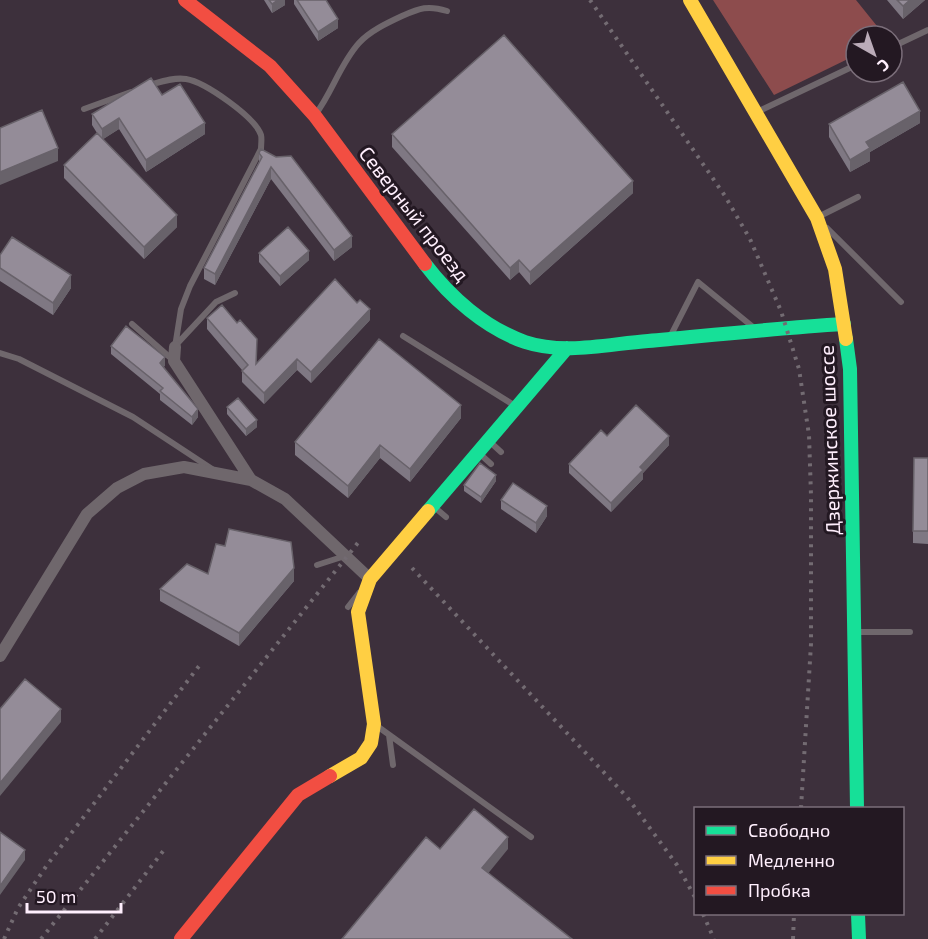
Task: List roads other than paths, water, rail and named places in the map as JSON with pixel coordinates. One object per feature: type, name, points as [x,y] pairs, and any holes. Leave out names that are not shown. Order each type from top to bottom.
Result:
[{"type":"street","name":"Северный проезд","points":[[184,0],[270,66],[315,116],[419,257],[453,296],[476,316],[503,332],[528,342],[567,348],[844,324]]},
{"type":"street","name":"Дзержинское шоссе","points":[[691,1],[816,218],[835,269],[850,369],[857,807]]},
{"type":"street","points":[[175,347],[174,361],[252,480]]},
{"type":"street","points":[[181,939],[298,795],[361,758],[371,743],[374,724],[358,612],[370,579],[567,348]]},
{"type":"street","points":[[0,656],[87,514],[117,488],[144,474],[184,468],[252,480],[285,499],[370,579]]},
{"type":"street","points":[[858,915],[859,939]]},
{"type":"lane","points":[[315,116],[360,42],[384,25],[418,9],[434,7],[447,12]]},
{"type":"lane","points":[[904,41],[928,30]]},
{"type":"lane","points":[[756,113],[844,70]]},
{"type":"lane","points":[[84,109],[150,85],[186,78],[208,87],[240,111],[257,127],[262,136],[261,149],[190,286],[181,309],[175,347]]},
{"type":"lane","points":[[858,197],[816,218],[901,302]]},
{"type":"lane","points":[[670,339],[698,282],[757,330]]},
{"type":"lane","points":[[175,347],[216,302],[235,292]]},
{"type":"lane","points":[[132,324],[174,361]]},
{"type":"lane","points":[[404,336],[517,407]]},
{"type":"lane","points":[[0,353],[19,359],[133,417],[218,473]]},
{"type":"lane","points":[[489,441],[501,452]]},
{"type":"lane","points":[[478,453],[491,464]]},
{"type":"lane","points":[[432,506],[446,517]]},
{"type":"lane","points":[[317,565],[347,556]]},
{"type":"lane","points":[[348,607],[370,579]]},
{"type":"lane","points":[[854,632],[910,633]]},
{"type":"lane","points":[[374,724],[531,837]]},
{"type":"lane","points":[[389,735],[393,765]]},
{"type":"railway","points":[[590,0],[725,196],[750,239],[781,311],[799,369],[809,435],[811,495],[811,644],[801,807]]},
{"type":"railway","points":[[41,939],[361,539]]},
{"type":"railway","points":[[412,568],[627,797],[677,865],[694,895]]},
{"type":"railway","points":[[4,939],[18,908],[47,865],[199,666]]},
{"type":"railway","points":[[95,939],[164,850]]},
{"type":"railway","points":[[703,915],[714,939]]},
{"type":"railway","points":[[793,939],[794,915]]}]
